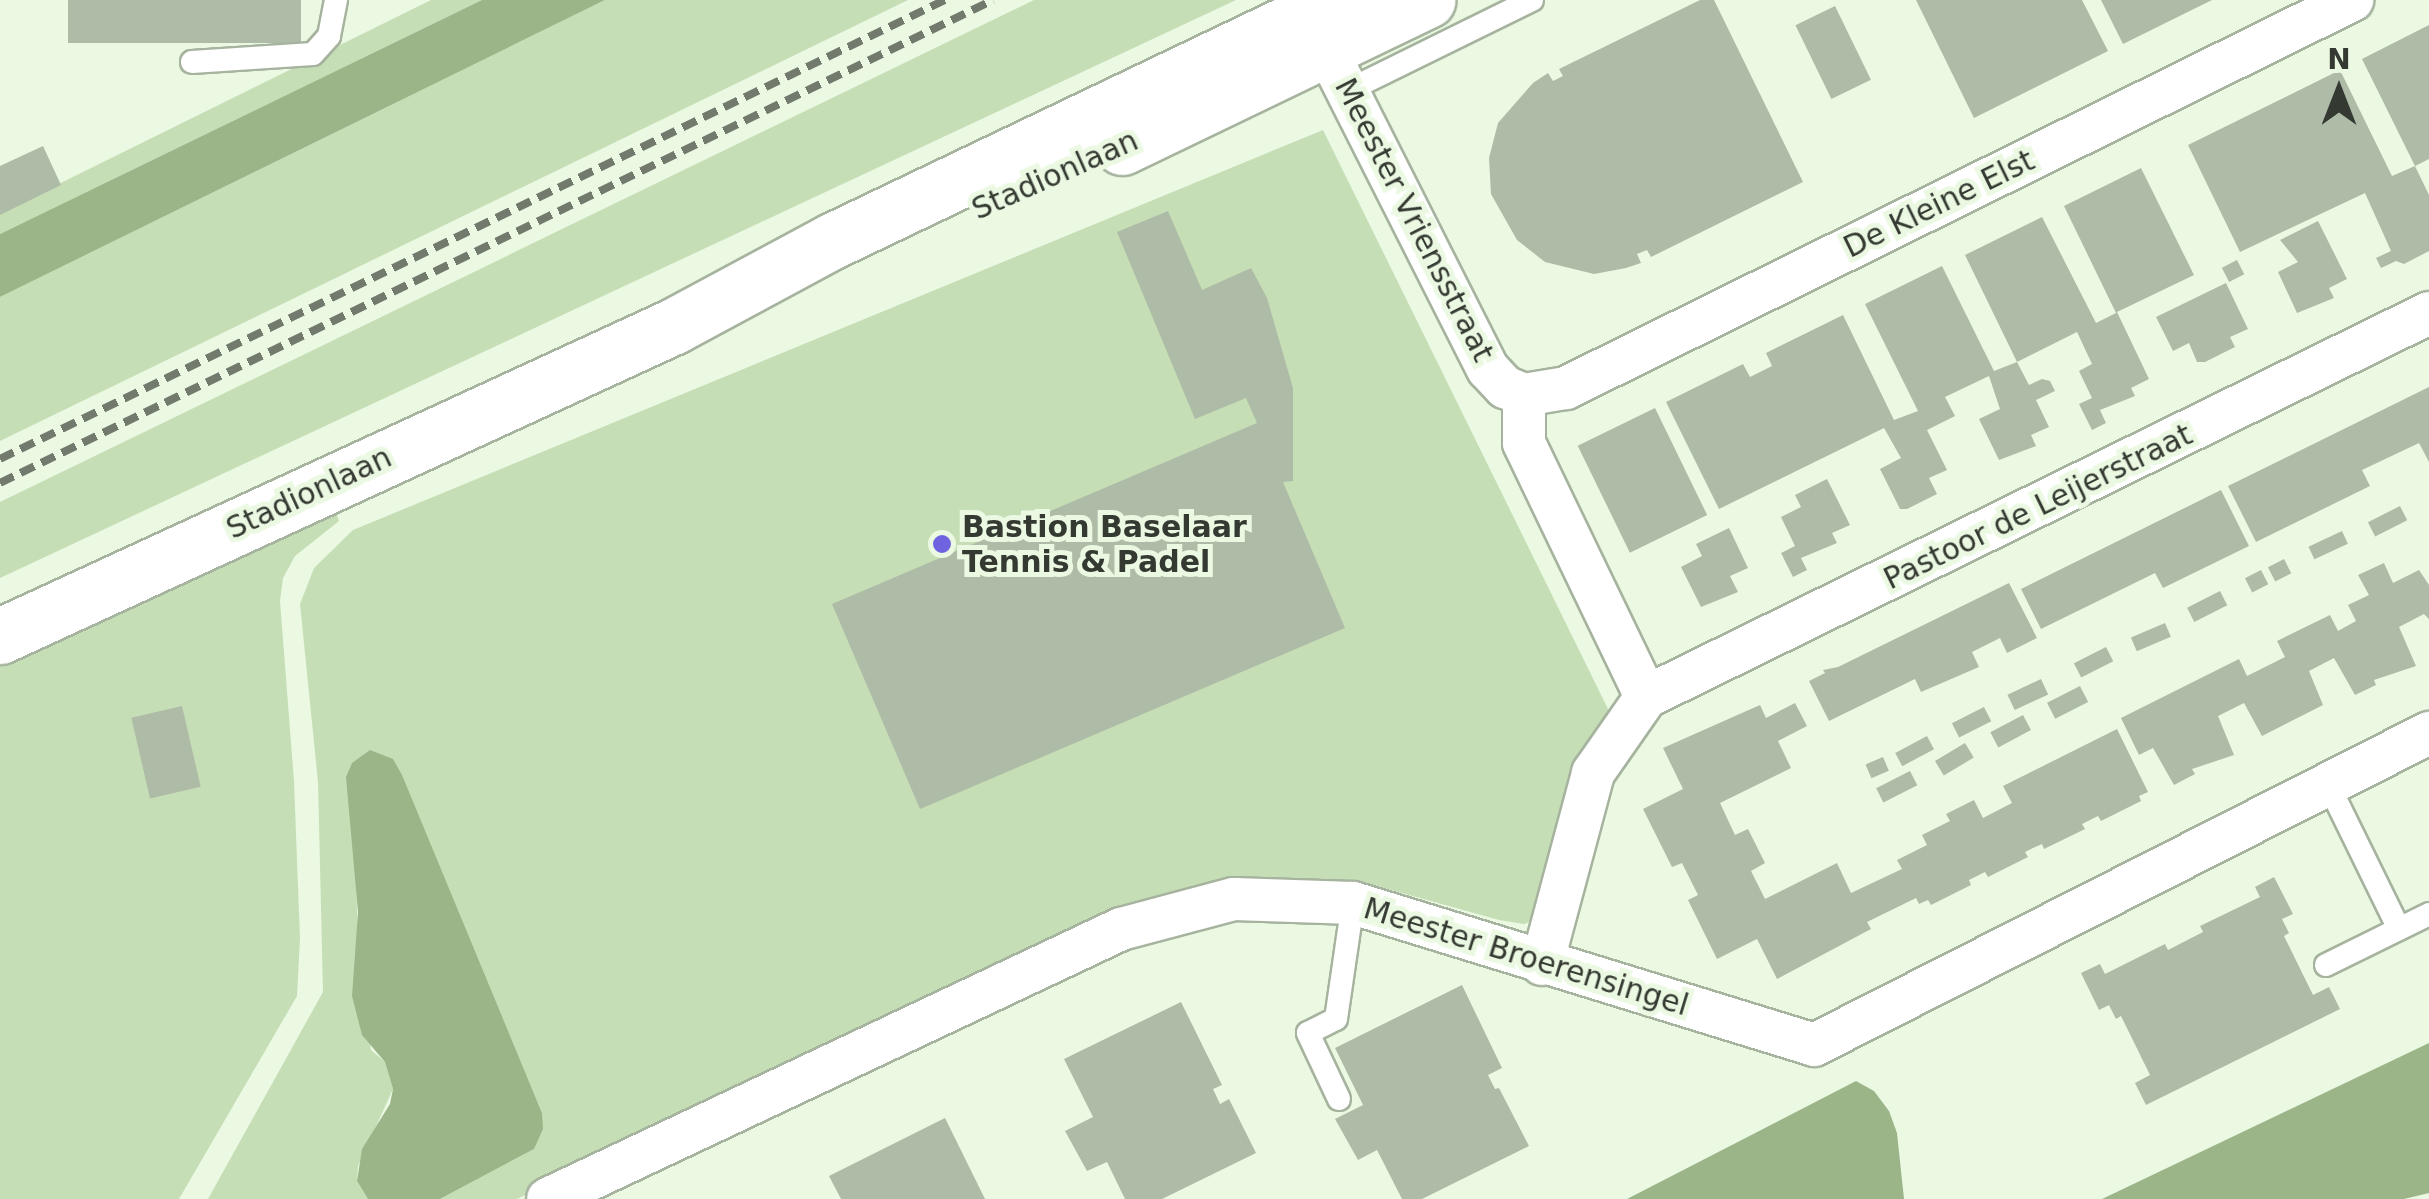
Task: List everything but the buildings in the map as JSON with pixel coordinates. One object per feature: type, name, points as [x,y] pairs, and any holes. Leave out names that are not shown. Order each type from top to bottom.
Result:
[{"type":"main road","name":"Stadionlaan","points":[[0,636],[674,326],[846,265],[1061,174],[1330,38],[1427,0]]},
{"type":"street","name":"De Kleine Elst","points":[[1524,395],[1566,388],[2352,0]]},
{"type":"street","name":"Meester Vriensstraat","points":[[1330,38],[1488,369],[1505,387],[1524,395]]},
{"type":"street","name":"Pastoor de Leijerstraat","points":[[1646,697],[2429,313]]},
{"type":"street","points":[[1524,395],[1524,443],[1646,697],[1593,773],[1542,964]]},
{"type":"street","name":"Meester Broerensingel","points":[[548,1199],[1120,929],[1234,899],[1353,903],[1814,1045],[2429,733]]},
{"type":"lane","points":[[192,62],[313,54],[330,36],[336,0]]},
{"type":"lane","points":[[1330,38],[1532,0]]},
{"type":"lane","points":[[2328,784],[2398,929]]},
{"type":"lane","points":[[1339,1099],[1308,1033],[1336,1018],[1353,903]]},
{"type":"lane","points":[[2326,965],[2429,914]]},
{"type":"shaded area","points":[[431,0],[482,0],[0,234],[0,213]]},
{"type":"shaded area","points":[[482,0],[605,0],[0,297],[0,234]]},
{"type":"shaded area","points":[[605,0],[908,0],[0,441],[0,297]]},
{"type":"shaded area","points":[[1034,0],[1236,0],[0,578],[0,502]]},
{"type":"shaded area","name":"Bastion Baselaar Tennis & Padel","points":[[1323,130],[1611,715],[1535,920],[1524,924],[1499,920],[1359,881],[1236,876],[1120,905],[517,1199],[440,1199],[534,1149],[542,1113],[393,759],[356,877],[358,940],[371,1050],[385,1062],[393,1089],[358,1166],[357,1181],[368,1199],[208,1199],[323,992],[318,782],[300,604],[314,568],[353,530]]},
{"type":"shaded area","points":[[336,512],[339,521],[295,556],[283,578],[280,601],[294,781],[300,938],[297,996],[179,1199],[0,1199],[0,666]]},
{"type":"shaded area","points":[[370,750],[393,759],[402,775],[542,1113],[543,1129],[534,1149],[440,1199],[368,1199],[357,1181],[362,1149],[390,1104],[393,1089],[385,1062],[362,1035],[352,996],[358,912],[346,777],[352,763]]},
{"type":"shaded area","points":[[2429,1043],[2429,1193],[2404,1199],[2102,1199]]},
{"type":"shaded area","points":[[1856,1081],[1874,1091],[1889,1111],[1897,1133],[1904,1199],[1627,1199]]},
{"type":"railway","points":[[0,459],[945,0]]},
{"type":"railway","points":[[0,483],[993,0]]},
{"type":"place","name":"Bastion Baselaar Tennis & Padel","points":[[942,544]]}]
